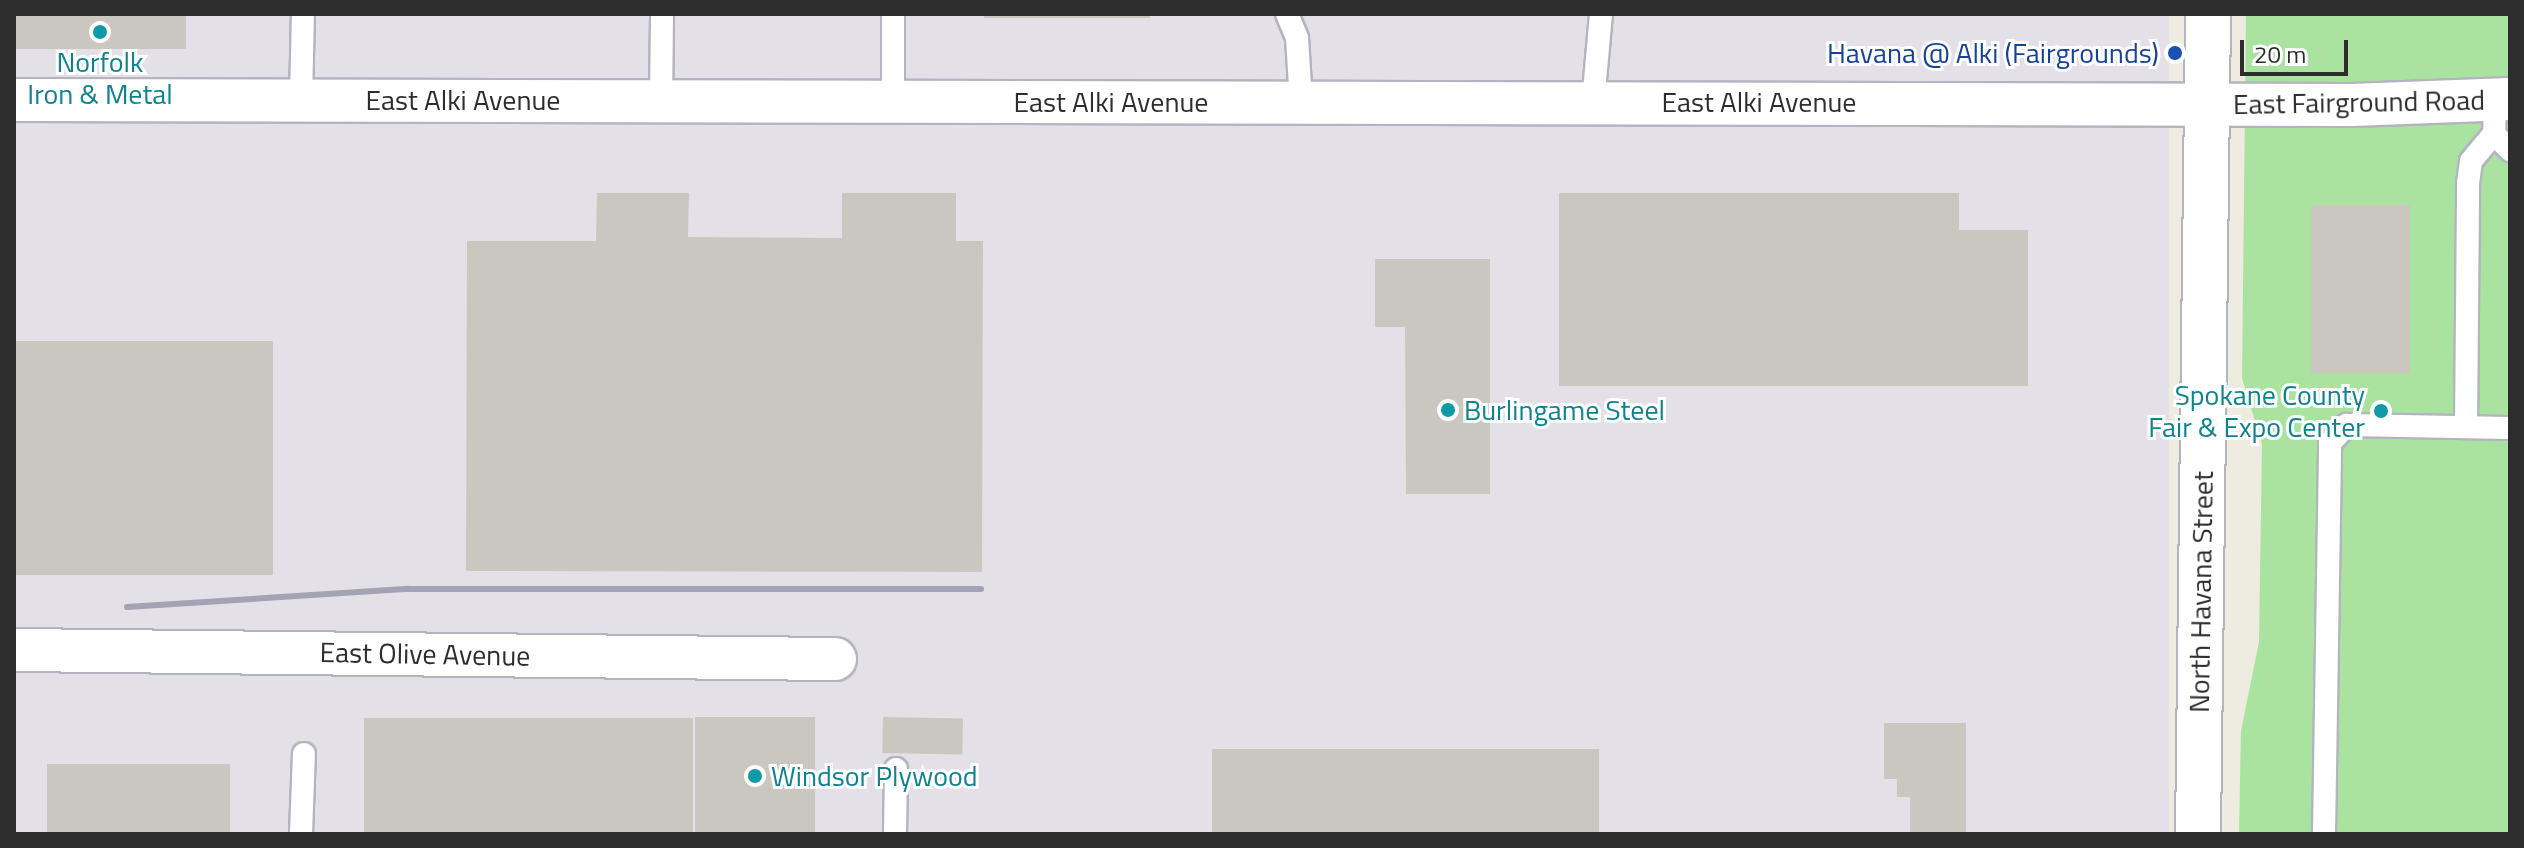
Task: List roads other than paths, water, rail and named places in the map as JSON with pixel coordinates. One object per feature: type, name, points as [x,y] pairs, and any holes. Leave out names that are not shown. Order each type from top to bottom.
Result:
[{"type":"street","name":"North Havana Street","points":[[2198,834],[2208,14]]},
{"type":"street","name":"East Alki Avenue","points":[[14,100],[2208,103]]},
{"type":"street","name":"East Fairground Road","points":[[2208,103],[2352,105],[2502,121]]},
{"type":"street","name":"East Olive Avenue","points":[[14,650],[835,659]]},
{"type":"lane","points":[[301,100],[303,14]]},
{"type":"lane","points":[[661,100],[662,14]]},
{"type":"lane","points":[[893,14],[893,101]]},
{"type":"lane","points":[[1287,14],[1297,38],[1301,102]]},
{"type":"lane","points":[[1593,102],[1601,14]]},
{"type":"lane","points":[[2466,427],[2468,183],[2471,161],[2502,121]]},
{"type":"lane","points":[[2324,834],[2330,443],[2347,425],[2510,428]]},
{"type":"lane","points":[[301,834],[304,754]]},
{"type":"lane","points":[[895,834],[896,769]]},
{"type":"railway","points":[[127,607],[408,589],[981,589]]},
{"type":"place","name":"Norfolk Iron & Metal","points":[[100,32]]},
{"type":"place","name":"Havana @ Alki (Fairgrounds)","points":[[2175,53]]},
{"type":"place","name":"Burlingame Steel","points":[[1448,410]]},
{"type":"place","name":"Spokane County Fair & Expo Center","points":[[2381,411]]},
{"type":"place","name":"Windsor Plywood","points":[[755,776]]}]
